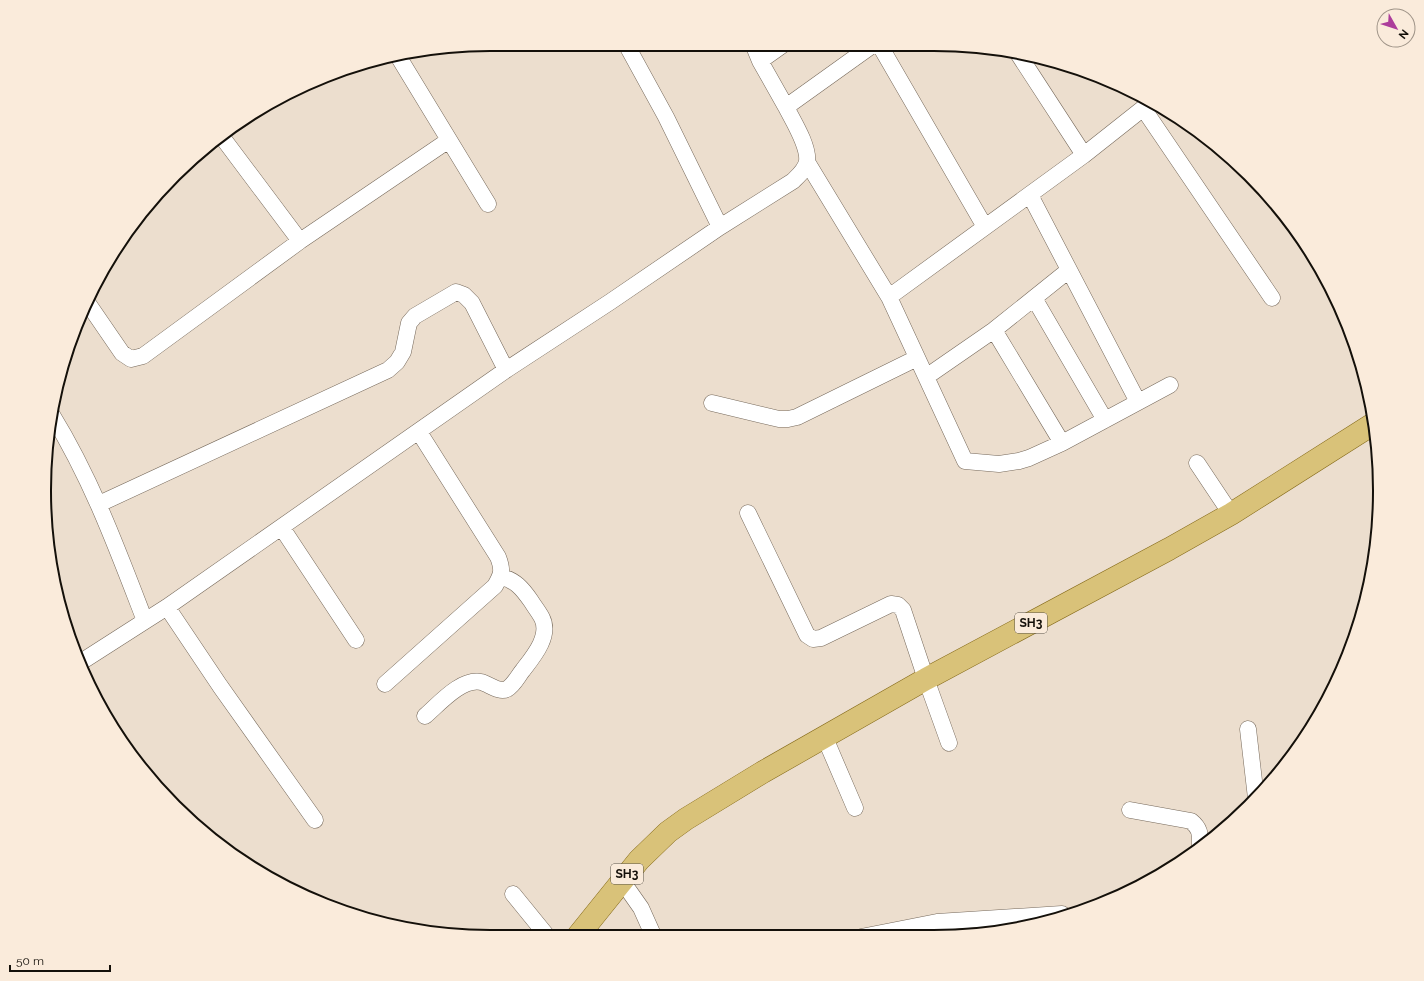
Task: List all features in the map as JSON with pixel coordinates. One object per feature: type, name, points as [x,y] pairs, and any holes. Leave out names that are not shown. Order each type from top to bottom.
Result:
[{"type":"main road","name":"SH3","points":[[583,930],[639,860],[668,832],[686,819],[757,776],[926,679],[1231,514],[1368,428]]},
{"type":"street","points":[[630,51],[666,117],[720,227]]},
{"type":"street","points":[[755,51],[786,107],[805,146],[807,162],[889,297],[965,461],[999,464],[1029,458],[1062,443],[1170,385]]},
{"type":"street","points":[[760,61],[774,51]]},
{"type":"street","points":[[786,107],[864,51]]},
{"type":"street","points":[[883,51],[985,227]]},
{"type":"street","points":[[401,60],[488,204]]},
{"type":"street","points":[[1022,60],[1084,155]]},
{"type":"street","points":[[889,297],[1084,155],[1146,106]]},
{"type":"street","points":[[1149,108],[1272,298]]},
{"type":"street","points":[[91,307],[122,353],[131,359],[142,356],[300,241],[449,140]]},
{"type":"street","points":[[224,141],[300,241]]},
{"type":"street","points":[[84,660],[167,608],[506,370],[603,307],[720,227],[792,181],[801,174],[807,162]]},
{"type":"street","points":[[1030,195],[1138,402]]},
{"type":"street","points":[[926,377],[994,330],[1069,270]]},
{"type":"street","points":[[99,504],[388,370],[397,362],[403,352],[409,323],[415,316],[456,292],[464,295],[472,303],[506,370]]},
{"type":"street","points":[[1034,298],[1104,420]]},
{"type":"street","points":[[994,330],[1062,443]]},
{"type":"street","points":[[712,403],[779,419],[788,419],[797,417],[917,358]]},
{"type":"street","points":[[57,422],[99,504],[145,621]]},
{"type":"street","points":[[385,684],[495,586],[500,577],[502,568],[498,557],[418,432]]},
{"type":"street","points":[[1197,463],[1231,514]]},
{"type":"street","points":[[748,512],[807,635],[813,639],[821,638],[891,604],[898,605],[903,610],[926,679],[950,743]]},
{"type":"street","points":[[282,528],[356,640]]},
{"type":"street","points":[[425,716],[452,692],[471,682],[481,682],[501,690],[506,689],[511,685],[533,656],[542,641],[545,628],[543,619],[520,586],[515,582],[500,577]]},
{"type":"street","points":[[167,608],[315,820]]},
{"type":"street","points":[[1248,728],[1255,789]]},
{"type":"street","points":[[824,738],[855,808]]},
{"type":"street","points":[[1130,810],[1190,821],[1196,825],[1200,833],[1200,840]]},
{"type":"street","points":[[622,881],[641,908],[651,930]]},
{"type":"street","points":[[513,894],[542,930]]},
{"type":"street","points":[[896,930],[937,922],[996,924],[1034,918]]}]
